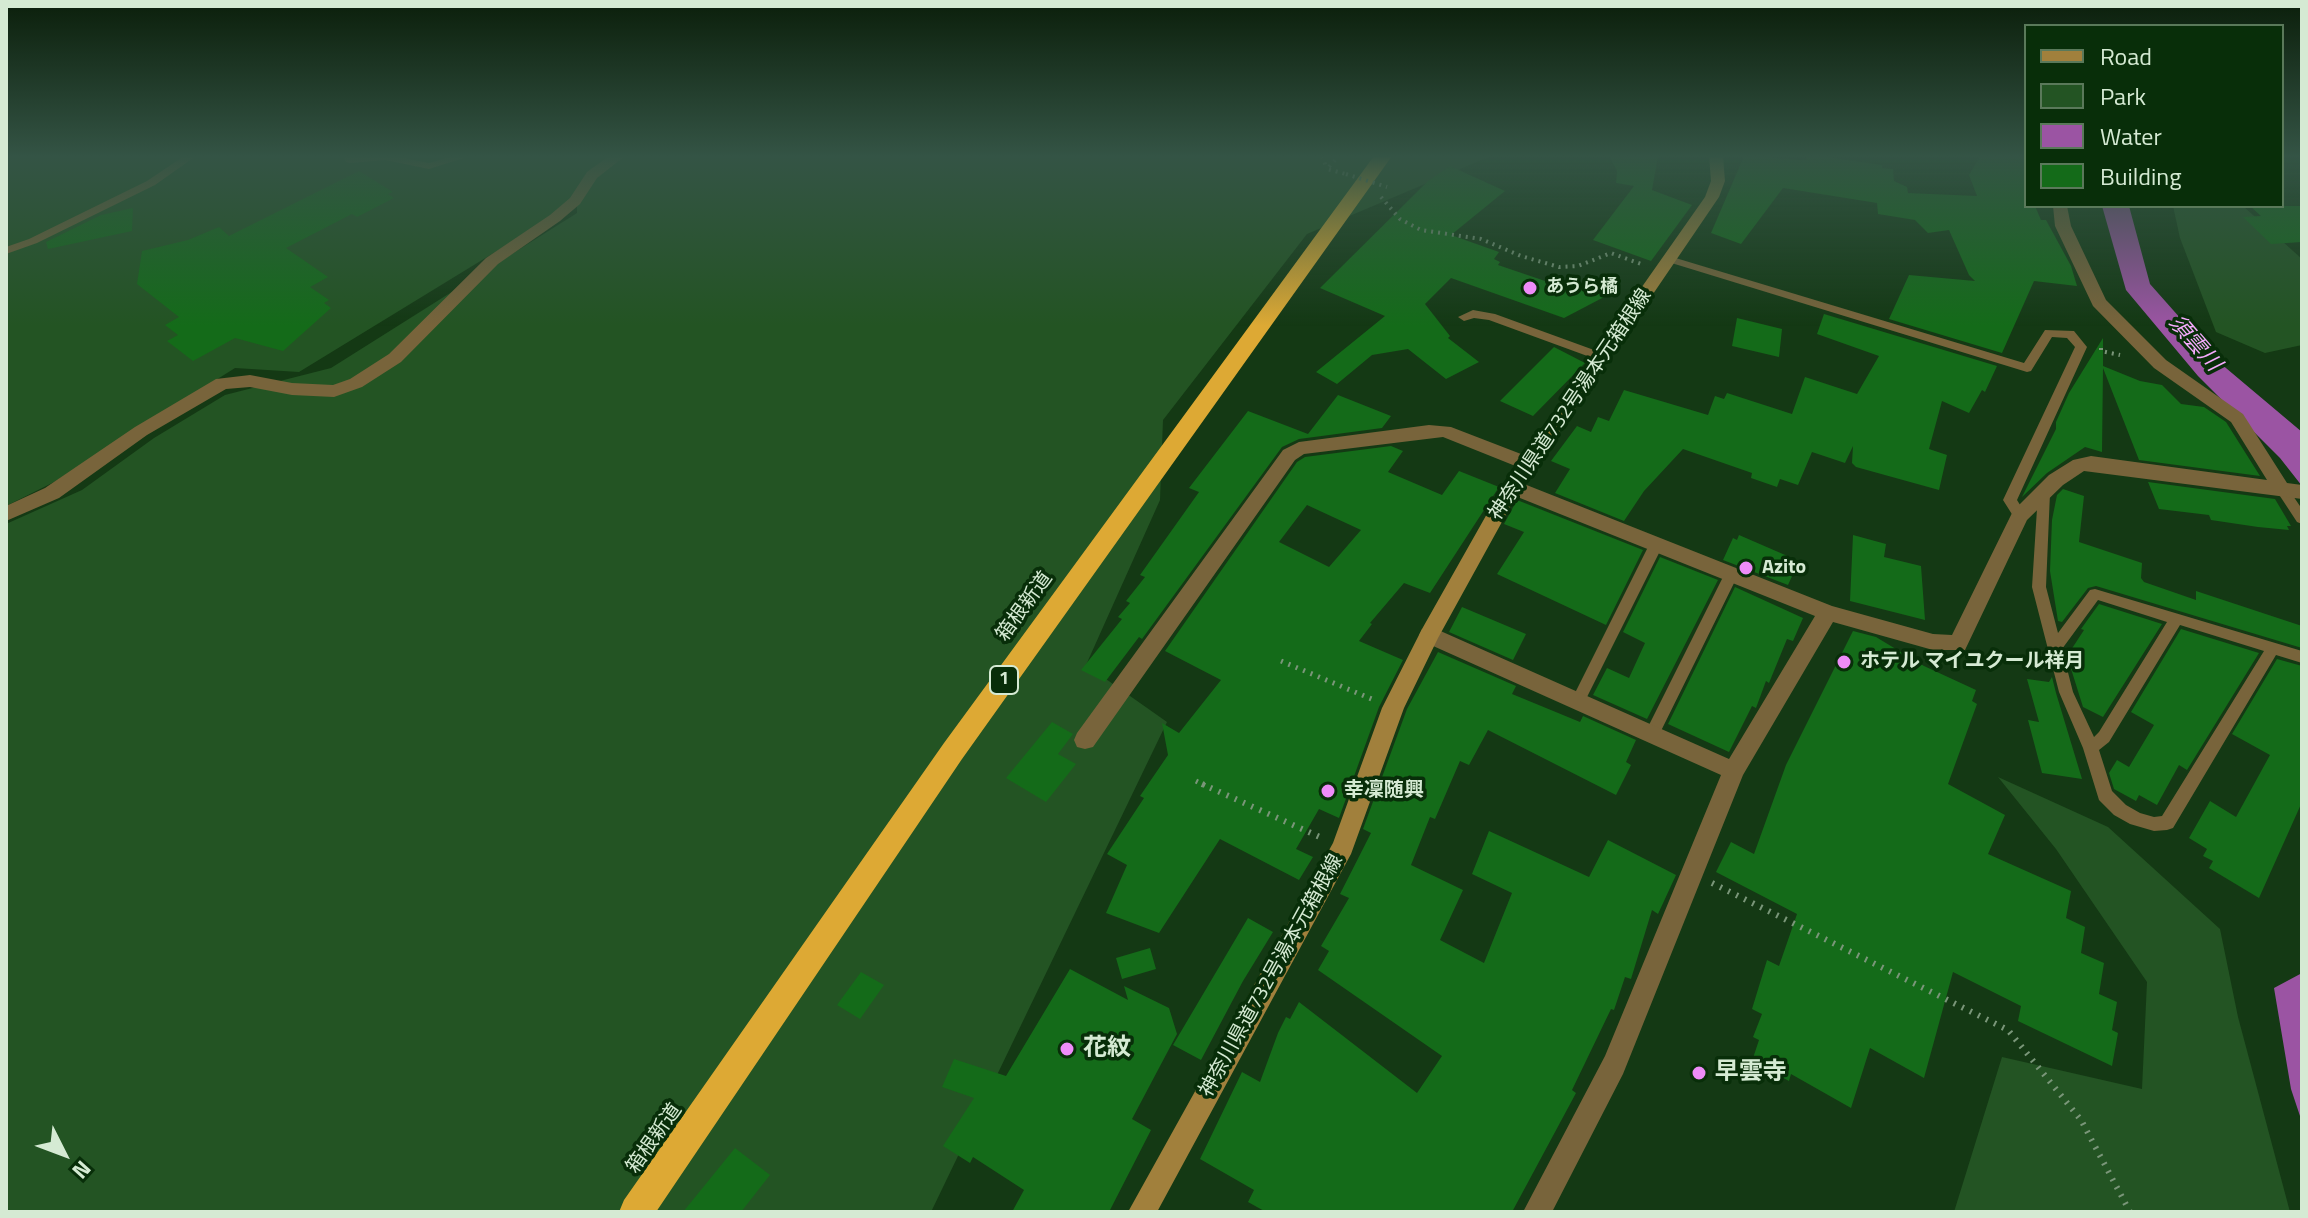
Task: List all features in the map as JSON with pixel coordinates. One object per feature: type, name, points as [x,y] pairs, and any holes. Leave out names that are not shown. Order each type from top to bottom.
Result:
[{"type":"highway","name":"箱根新道","points":[[636,1212],[953,751],[1355,213]]},
{"type":"main road","name":"神奈川県道732号湯本元箱根線","points":[[1142,1212],[1343,847],[1393,708],[1429,635],[1512,487],[1700,213]]},
{"type":"street","points":[[6,514],[52,493],[141,431],[222,383],[250,381],[292,389],[334,391],[356,383],[395,358],[492,261],[561,213]]},
{"type":"street","points":[[2061,213],[2063,226],[2099,302],[2160,364],[2237,418],[2282,490]]},
{"type":"street","points":[[1085,740],[1289,455],[1299,448],[1445,431],[1528,464]]},
{"type":"street","points":[[1512,487],[1828,613],[1933,642],[1958,644],[1980,593],[2020,516],[2056,480],[2079,465],[2091,463],[2302,492]]},
{"type":"street","points":[[1537,1212],[1614,1065],[1734,771],[1828,613]]},
{"type":"street","points":[[1429,635],[1734,771]]},
{"type":"lane","points":[[6,251],[90,213]]},
{"type":"lane","points":[[1665,266],[2027,368],[2049,333],[2070,334],[2081,347],[2010,500],[2020,516]]},
{"type":"lane","points":[[1464,317],[1473,314],[1491,317],[1601,357]]},
{"type":"lane","points":[[2282,490],[2302,519]]},
{"type":"lane","points":[[2044,493],[2039,587],[2066,692],[2091,748],[2099,780],[2111,803],[2136,819],[2154,824],[2167,823],[2273,648]]},
{"type":"lane","points":[[1578,701],[1656,545]]},
{"type":"lane","points":[[1652,734],[1731,575]]},
{"type":"lane","points":[[2055,648],[2095,594],[2302,657]]},
{"type":"lane","points":[[2091,748],[2104,737],[2177,618]]},
{"type":"path","points":[[1397,213],[1400,219],[1421,230],[1481,239],[1521,256],[1559,267],[1578,266],[1611,253],[1665,266]]},
{"type":"path","points":[[1281,661],[1393,708]]},
{"type":"path","points":[[1196,781],[1343,847]]},
{"type":"path","points":[[1692,873],[2008,1030],[2081,1120],[2130,1212]]},
{"type":"green space","points":[[6,213],[557,213],[299,372],[235,368],[54,482],[6,506]]},
{"type":"green space","points":[[577,213],[1357,213],[1307,234],[1163,420],[1160,500],[1086,665],[1167,722],[931,1212],[6,1212],[6,524],[82,490],[154,438],[225,395],[331,368]]},
{"type":"green space","points":[[2174,213],[2251,213],[2302,259],[2302,345],[2265,353],[2216,332],[2180,238]]},
{"type":"green space","points":[[1998,777],[2108,827],[2220,929],[2238,1017],[2290,1212],[1954,1212],[2002,1057],[2142,1089],[2147,982],[2056,849]]},
{"type":"water","name":"須雲川","points":[[2104,213],[2131,213],[2150,284],[2220,363],[2302,432],[2302,486],[2280,458],[2198,376],[2126,290]]},
{"type":"water","points":[[2302,973],[2302,1122],[2291,1089],[2274,988]]},
{"type":"building","points":[[133,213],[132,231],[48,249],[46,242],[101,215]]},
{"type":"building","points":[[275,213],[365,213],[357,217],[352,214],[286,248],[328,277],[310,287],[329,300],[324,303],[331,308],[283,351],[235,338],[193,361],[167,341],[178,335],[165,325],[179,317],[137,284],[142,251],[188,240],[219,227],[229,236]]},
{"type":"building","points":[[1396,213],[1478,213],[1451,235],[1499,252],[1494,259],[1500,262],[1498,265],[1551,283],[1554,278],[1606,296],[1564,318],[1451,278],[1425,304],[1450,336],[1448,338],[1479,362],[1446,379],[1408,349],[1372,355],[1337,384],[1316,372],[1385,316],[1320,288]]},
{"type":"building","points":[[1614,213],[1686,213],[1651,261],[1593,240]]},
{"type":"building","points":[[1720,213],[1764,213],[1741,244],[1711,233]]},
{"type":"building","points":[[2038,213],[2041,220],[2046,220],[2071,266],[2077,286],[2034,281],[2002,353],[1889,319],[1909,275],[1975,281],[1969,275],[1949,230],[1928,233],[1915,220],[1878,214]]},
{"type":"building","points":[[2258,213],[2302,213],[2302,242],[2271,244],[2243,217],[2261,216]]},
{"type":"building","points":[[1824,314],[1997,366],[1985,392],[1982,390],[1969,413],[1942,401],[1929,449],[1947,455],[1939,490],[1856,467],[1852,463],[1853,446],[1845,463],[1812,452],[1798,485],[1780,479],[1777,487],[1751,478],[1752,473],[1683,449],[1644,491],[1624,521],[1555,493],[1570,469],[1551,461],[1577,426],[1591,432],[1598,417],[1609,421],[1624,390],[1708,415],[1715,396],[1724,399],[1727,393],[1792,414],[1805,377],[1857,394],[1879,356],[1817,334]]},
{"type":"building","points":[[1737,318],[1782,329],[1779,357],[1732,346]]},
{"type":"building","points":[[2103,338],[2103,366],[2140,381],[2162,385],[2181,404],[2204,407],[2226,422],[2260,476],[2139,460],[2103,368],[2102,452],[2085,447],[2047,473],[2022,497],[2056,429],[2069,393]]},
{"type":"building","points":[[1554,347],[1585,363],[1533,416],[1500,401]]},
{"type":"building","points":[[1338,395],[1391,416],[1382,428],[1299,439],[1282,447],[1142,639],[1139,637],[1105,682],[1081,670],[1122,619],[1118,617],[1130,603],[1126,601],[1145,577],[1140,575],[1199,492],[1189,488],[1248,411],[1308,434]]},
{"type":"building","points":[[1391,446],[1403,451],[1388,472],[1442,495],[1459,471],[1499,487],[1430,593],[1404,583],[1359,641],[1403,660],[1379,707],[1339,818],[1319,809],[1296,849],[1313,857],[1299,880],[1220,839],[1159,933],[1106,913],[1127,865],[1107,854],[1168,755],[1162,723],[1179,733],[1221,680],[1165,651],[1297,462],[1305,457]],"holes":[[[1307,505],[1361,530],[1329,567],[1279,542]]]},
{"type":"building","points":[[2148,482],[2275,499],[2291,526],[2287,526],[2289,530],[2258,527],[2211,520],[2209,515],[2159,509]]},
{"type":"building","points":[[2063,489],[2084,496],[2079,542],[2142,563],[2141,578],[2144,582],[2196,600],[2196,591],[2302,626],[2302,648],[2096,586],[2088,588],[2062,622],[2058,621],[2050,571],[2052,520],[2057,495]]},
{"type":"building","points":[[1517,500],[1643,550],[1606,625],[1497,574],[1524,532],[1504,524]]},
{"type":"building","points":[[1739,535],[1799,561],[1788,585],[1723,560],[1733,538],[1737,540]]},
{"type":"building","points":[[1853,535],[1886,544],[1884,557],[1921,566],[1925,620],[1850,601]]},
{"type":"building","points":[[1660,557],[1718,580],[1647,719],[1593,695],[1607,668],[1629,678],[1645,643],[1623,632]]},
{"type":"building","points":[[1735,587],[1803,618],[1793,641],[1787,639],[1769,683],[1766,681],[1756,708],[1752,706],[1729,752],[1668,724]]},
{"type":"building","points":[[2099,604],[2162,624],[2103,717],[2083,707],[2067,656]]},
{"type":"building","points":[[1462,607],[1526,634],[1513,660],[1449,632]]},
{"type":"building","points":[[2181,629],[2259,653],[2187,770],[2179,765],[2157,805],[2139,795],[2136,801],[2114,789],[2109,773],[2117,760],[2129,767],[2154,725],[2131,712]]},
{"type":"building","points":[[1853,631],[1876,637],[1924,666],[1976,690],[1972,701],[1977,704],[1948,784],[2005,815],[1988,854],[2071,891],[2066,918],[2085,927],[2081,953],[2104,963],[2099,994],[2117,1002],[2112,1030],[2118,1033],[2112,1066],[2018,1021],[2021,1006],[1953,972],[1924,1078],[1870,1048],[1851,1108],[1791,1074],[1789,1081],[1752,1061],[1759,1040],[1753,1037],[1762,1014],[1752,1009],[1767,960],[1779,966],[1797,914],[1716,872],[1731,842],[1754,854],[1786,765]]},
{"type":"building","points":[[1438,652],[1516,686],[1512,694],[1580,722],[1583,716],[1636,740],[1626,762],[1631,765],[1616,795],[1488,730],[1469,765],[1460,761],[1435,819],[1430,817],[1411,865],[1463,890],[1440,940],[1484,963],[1512,893],[1472,874],[1489,831],[1589,877],[1608,840],[1676,875],[1658,914],[1652,910],[1631,979],[1625,977],[1614,1010],[1611,1009],[1572,1090],[1576,1093],[1512,1212],[1266,1212],[1248,1202],[1254,1190],[1200,1159],[1242,1072],[1260,1082],[1278,1033],[1299,1002],[1417,1093],[1442,1056],[1318,970],[1329,951],[1321,946],[1349,898],[1340,894],[1371,833],[1363,829],[1407,709]]},
{"type":"building","points":[[2277,659],[2302,666],[2302,802],[2259,898],[2209,868],[2213,861],[2203,856],[2207,849],[2189,838],[2210,801],[2236,817],[2270,755],[2232,734]]},
{"type":"building","points":[[2052,677],[2082,779],[2042,773],[2028,720],[2039,722],[2027,679],[2049,682]]},
{"type":"building","points":[[1052,722],[1073,734],[1058,754],[1076,764],[1046,802],[1006,778]]},
{"type":"building","points":[[1248,918],[1273,932],[1201,1060],[1173,1045]]},
{"type":"building","points":[[1150,948],[1156,969],[1122,979],[1116,958]]},
{"type":"building","name":"花紋","points":[[1070,969],[1128,1000],[1124,986],[1169,1008],[1177,1034],[1132,1119],[1151,1130],[1109,1212],[1012,1212],[1024,1190],[973,1157],[970,1163],[943,1146],[974,1098],[942,1087],[954,1059],[1006,1076]]},
{"type":"building","points":[[861,972],[884,985],[860,1019],[837,1005]]},
{"type":"building","points":[[735,1148],[770,1175],[741,1212],[683,1212]]},
{"type":"place","name":"あうら橘","points":[[1530,288]]},
{"type":"place","name":"Azito","points":[[1746,568]]},
{"type":"place","name":"ホテル マイユクール祥月","points":[[1844,662]]},
{"type":"place","name":"幸凜随興","points":[[1328,791]]},
{"type":"place","name":"花紋","points":[[1067,1049]]},
{"type":"place","name":"早雲寺","points":[[1699,1073]]}]
